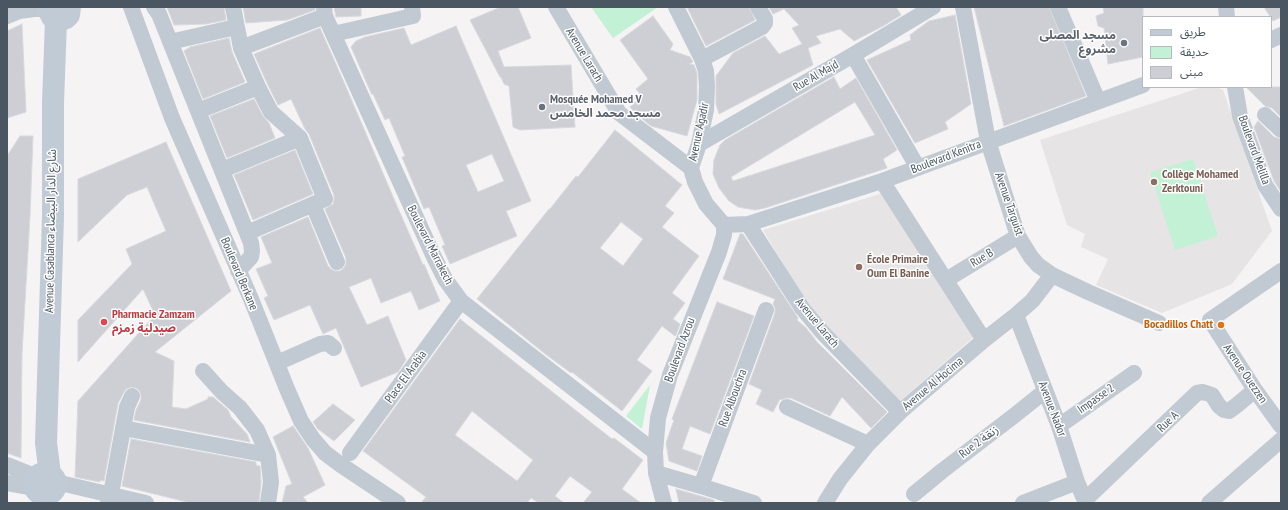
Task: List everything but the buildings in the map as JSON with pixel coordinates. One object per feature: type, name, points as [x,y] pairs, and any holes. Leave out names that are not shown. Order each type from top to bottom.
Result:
[{"type":"street","name":"Boulevard Berkane","points":[[131,7],[172,118],[251,300],[301,421],[325,453],[398,503]]},
{"type":"street","points":[[154,7],[159,14],[247,233],[252,251],[251,257],[238,271]]},
{"type":"street","points":[[233,7],[241,48],[258,87],[270,112],[300,138],[325,199],[247,233]]},
{"type":"street","points":[[333,34],[412,16],[412,7]]},
{"type":"street","name":"Avenue Larach","points":[[556,7],[619,113],[691,168]]},
{"type":"street","points":[[702,59],[762,27],[765,20],[758,7]]},
{"type":"street","name":"Rue Al Majd","points":[[699,144],[933,7]]},
{"type":"street","name":"Avenue Targuist","points":[[963,7],[988,142],[1018,236],[1030,257],[1052,275],[1159,323]]},
{"type":"street","points":[[1058,7],[1098,101]]},
{"type":"street","points":[[7,16],[19,11],[34,8],[56,11]]},
{"type":"street","name":"Avenue Agadir","points":[[679,8],[706,71],[706,110],[699,144],[691,168]]},
{"type":"street","name":"Avenue Casablanca شارع الدار البيضاء","points":[[44,488],[53,216],[53,104],[56,11]]},
{"type":"street","points":[[241,48],[325,12]]},
{"type":"street","name":"Boulevard Marrakech","points":[[325,12],[333,34],[434,257],[445,279],[461,301],[655,452]]},
{"type":"street","points":[[170,42],[236,27]]},
{"type":"street","points":[[1272,39],[1281,34]]},
{"type":"street","points":[[853,55],[918,168]]},
{"type":"street","name":"Boulevard Kenitra","points":[[748,224],[882,181],[1142,85]]},
{"type":"street","points":[[198,111],[258,87]]},
{"type":"street","name":"Boulevard Melilla","points":[[1235,88],[1240,116],[1265,185],[1281,209]]},
{"type":"street","points":[[1265,115],[1281,130]]},
{"type":"street","points":[[222,170],[300,138]]},
{"type":"street","points":[[691,168],[695,182],[706,204],[724,225],[748,224]]},
{"type":"street","points":[[882,181],[984,340]]},
{"type":"street","points":[[313,205],[337,262]]},
{"type":"street","name":"Avenue Larach","points":[[748,224],[802,308],[822,332],[900,412]]},
{"type":"street","name":"Boulevard Azrou","points":[[664,503],[656,473],[655,452],[658,418],[670,375],[719,252],[724,235],[724,225]]},
{"type":"street","name":"Rue B","points":[[946,280],[1018,236]]},
{"type":"street","name":"Avenue Ouezzen","points":[[1281,271],[1210,320],[1255,390],[1281,426]]},
{"type":"street","name":"Avenue Al Hocima","points":[[825,503],[840,479],[868,444],[900,412],[1032,301],[1052,275]]},
{"type":"street","name":"Place El Arabia","points":[[350,453],[461,301]]},
{"type":"street","name":"Rue Albouchra","points":[[701,486],[766,310]]},
{"type":"street","name":"Avenue Nador","points":[[1016,315],[1059,426],[1077,482],[1085,501]]},
{"type":"street","points":[[277,363],[320,344],[328,343],[334,348]]},
{"type":"street","points":[[203,371],[222,392],[240,408],[257,430],[268,455],[271,482],[268,503]]},
{"type":"street","name":"Impasse 2","points":[[1059,426],[1134,373]]},
{"type":"street","name":"Rue A","points":[[1085,501],[1197,393],[1203,392],[1212,395],[1219,406],[1224,410],[1229,410],[1255,390]]},
{"type":"street","name":"Rue 2 زنقة","points":[[914,494],[1045,391]]},
{"type":"street","points":[[105,500],[127,408],[132,396]]},
{"type":"street","points":[[786,407],[868,444]]},
{"type":"street","points":[[123,428],[268,455]]},
{"type":"street","points":[[1209,503],[1281,440]]},
{"type":"street","points":[[7,465],[44,488]]},
{"type":"street","points":[[656,473],[754,503]]},
{"type":"street","points":[[1023,503],[1077,482]]},
{"type":"street","points":[[7,483],[44,488],[105,500],[146,503]]},
{"type":"shaded area","name":"Collège Mohamed Zerktouni","points":[[1199,88],[1219,88],[1223,90],[1272,231],[1232,284],[1162,313],[1096,285],[1108,259],[1081,247],[1085,234],[1067,225],[1040,140]]},
{"type":"shaded area","name":"École Primaire Oum El Banine","points":[[883,193],[976,335],[899,402],[807,304],[763,230]]},
{"type":"green space","points":[[591,7],[658,7],[613,38]]},
{"type":"green space","points":[[1193,159],[1218,236],[1175,250],[1150,172]]},
{"type":"green space","points":[[650,385],[642,429],[626,416]]},
{"type":"place","name":"مسجد المصلى مشروع","points":[[1124,43]]},
{"type":"place","name":"Mosquée Mohamed V مسجد محمد الخامس","points":[[542,107]]},
{"type":"place","name":"Collège Mohamed Zerktouni","points":[[1154,182]]},
{"type":"place","name":"École Primaire Oum El Banine","points":[[859,267]]},
{"type":"place","name":"Pharmacie Zamzam صيدلية زمزم","points":[[104,322]]},
{"type":"place","name":"Bocadillos Chatt","points":[[1221,325]]}]
